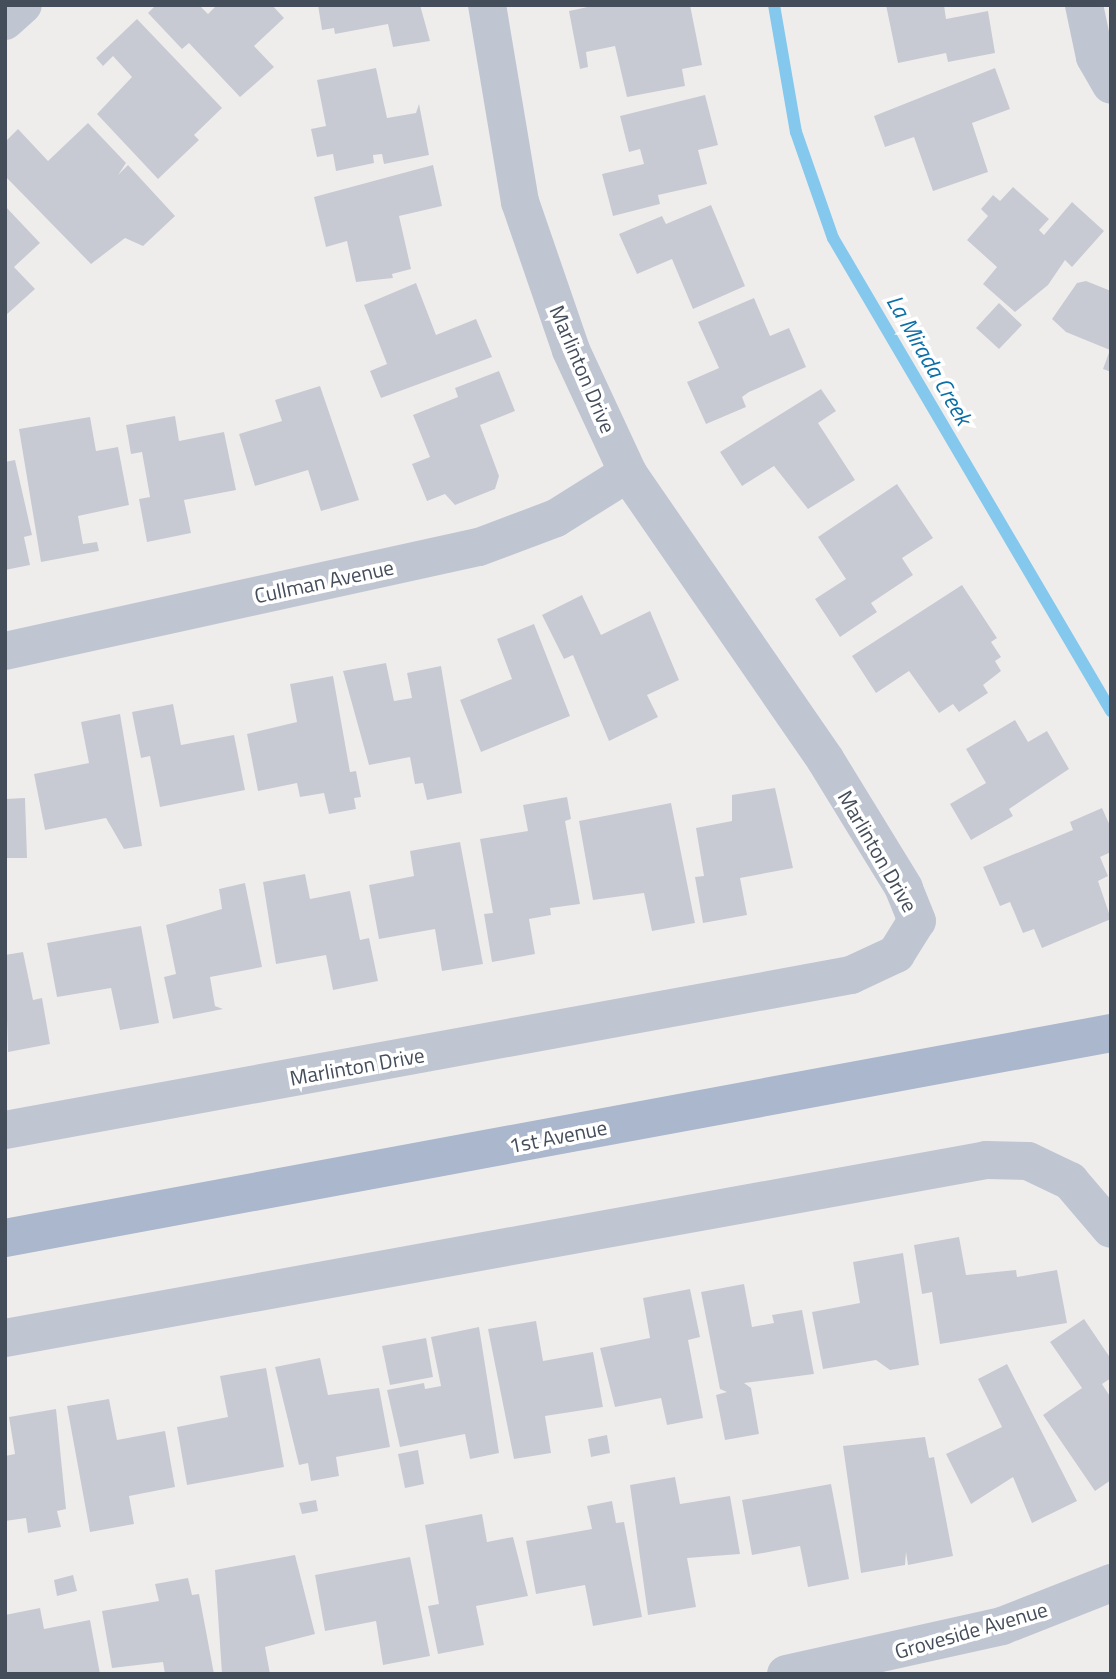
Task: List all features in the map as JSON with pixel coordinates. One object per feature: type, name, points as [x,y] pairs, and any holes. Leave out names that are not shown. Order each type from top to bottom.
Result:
[{"type":"main road","name":"1st Avenue","points":[[5,1238],[1111,1033]]},
{"type":"street","points":[[5,21],[23,5]]},
{"type":"street","name":"Marlinton Drive","points":[[5,1130],[851,975],[897,954],[917,921],[904,888],[825,759],[628,473],[571,350],[520,202],[487,5]]},
{"type":"street","points":[[1084,5],[1095,57],[1111,85]]},
{"type":"street","name":"Cullman Avenue","points":[[5,652],[480,547],[556,518],[628,473]]},
{"type":"street","points":[[5,1338],[986,1160],[1028,1161],[1070,1181],[1111,1229]]},
{"type":"street","name":"Groveside Avenue","points":[[786,1674],[1002,1626],[1111,1583]]},
{"type":"building","points":[[156,5],[199,5],[208,14],[217,5],[272,5],[284,18],[254,46],[274,67],[240,97],[189,43],[182,49],[148,13]]},
{"type":"building","points":[[318,5],[420,5],[430,41],[393,47],[388,24],[335,34],[334,28],[322,30]]},
{"type":"building","points":[[597,5],[690,5],[702,65],[682,69],[685,86],[627,97],[615,46],[586,52],[588,67],[580,69],[569,11]]},
{"type":"building","points":[[886,5],[944,5],[946,19],[988,11],[995,53],[948,62],[946,53],[898,63]]},
{"type":"building","points":[[137,19],[222,108],[194,135],[199,140],[158,179],[97,114],[132,77],[113,56],[103,66],[96,58]]},
{"type":"building","points":[[376,68],[387,118],[416,113],[419,104],[429,155],[384,164],[382,154],[373,155],[374,163],[336,171],[333,154],[317,157],[311,129],[326,126],[317,80]]},
{"type":"building","points":[[995,68],[1010,109],[972,123],[988,172],[933,191],[914,137],[885,147],[874,116]]},
{"type":"building","points":[[705,95],[718,145],[698,150],[707,184],[658,195],[660,204],[613,216],[602,174],[644,164],[640,149],[629,152],[620,116]]},
{"type":"building","points":[[88,123],[126,163],[118,175],[128,165],[175,216],[143,246],[125,238],[91,264],[5,176],[5,142],[18,129],[48,161]]},
{"type":"building","points":[[433,165],[442,206],[399,216],[411,269],[392,274],[393,278],[356,282],[347,241],[326,247],[314,197]]},
{"type":"building","points":[[1013,187],[1049,219],[1039,230],[1044,235],[1072,202],[1104,231],[1072,267],[1065,260],[1048,285],[1015,312],[983,284],[997,267],[967,240],[988,216],[981,209],[993,195],[1000,201]]},
{"type":"building","points":[[711,205],[745,286],[693,309],[672,259],[637,274],[619,234],[662,216],[666,224]]},
{"type":"building","points":[[5,206],[40,243],[14,267],[35,289],[5,316]]},
{"type":"building","points":[[1086,281],[1111,291],[1111,372],[1103,369],[1110,350],[1066,332],[1052,319],[1077,283]]},
{"type":"building","points":[[416,283],[436,335],[476,319],[492,357],[381,398],[370,371],[387,364],[364,305]]},
{"type":"building","points":[[754,298],[770,336],[789,328],[806,367],[749,392],[742,397],[746,407],[706,424],[687,382],[719,368],[698,322]]},
{"type":"building","points":[[999,303],[1022,325],[999,349],[976,328]]},
{"type":"building","points":[[499,371],[515,411],[480,425],[499,476],[495,489],[455,505],[445,494],[427,501],[412,464],[430,457],[413,415],[458,397],[455,388]]},
{"type":"building","points":[[320,386],[359,500],[321,511],[308,470],[255,486],[239,434],[282,421],[275,400]]},
{"type":"building","points":[[821,389],[836,411],[818,423],[855,480],[808,509],[774,466],[742,486],[720,452]]},
{"type":"building","points":[[175,416],[179,441],[224,432],[236,490],[184,500],[191,533],[147,542],[139,499],[150,497],[142,452],[131,454],[126,425]]},
{"type":"building","points":[[90,417],[96,451],[118,447],[129,505],[78,516],[83,544],[97,542],[99,551],[41,562],[19,429]]},
{"type":"building","points":[[15,460],[32,535],[24,537],[30,565],[5,570],[5,462]]},
{"type":"building","points":[[897,484],[933,538],[902,558],[913,575],[871,603],[877,612],[840,637],[815,599],[846,579],[818,537]]},
{"type":"building","points":[[962,585],[997,638],[991,642],[1001,657],[995,661],[1001,671],[983,685],[988,693],[959,712],[953,704],[939,713],[909,671],[876,693],[852,656]]},
{"type":"building","points":[[582,595],[601,635],[650,611],[679,680],[647,695],[658,717],[609,741],[573,655],[564,659],[542,615]]},
{"type":"building","points":[[534,624],[570,716],[481,752],[460,700],[512,679],[497,639]]},
{"type":"building","points":[[386,663],[394,701],[412,698],[407,673],[441,666],[462,793],[427,800],[423,783],[415,784],[410,757],[369,765],[343,671]]},
{"type":"building","points":[[333,676],[350,772],[356,771],[361,797],[354,798],[356,809],[329,814],[324,793],[300,797],[297,783],[258,791],[247,734],[297,722],[290,684]]},
{"type":"building","points":[[173,704],[181,745],[234,735],[245,790],[160,807],[150,756],[141,758],[132,712]]},
{"type":"building","points":[[120,714],[142,846],[124,849],[106,818],[45,830],[34,774],[89,763],[81,722]]},
{"type":"building","points":[[1015,720],[1028,742],[1047,731],[1069,769],[1009,809],[1013,816],[971,840],[950,804],[986,783],[966,749]]},
{"type":"building","points":[[775,788],[793,868],[740,878],[747,915],[703,923],[695,877],[704,876],[696,828],[732,821],[732,795]]},
{"type":"building","points":[[567,797],[571,819],[565,821],[580,904],[550,908],[551,915],[529,919],[535,954],[492,962],[484,914],[493,913],[480,839],[528,831],[523,805]]},
{"type":"building","points":[[25,798],[27,858],[5,858],[5,799]]},
{"type":"building","points":[[671,803],[695,923],[652,931],[644,893],[593,900],[579,821]]},
{"type":"building","points":[[1102,808],[1111,828],[1111,852],[1100,857],[1108,876],[1098,881],[1111,919],[1042,948],[1034,929],[1023,933],[1010,902],[1000,906],[983,867],[1073,830],[1070,822]]},
{"type":"building","points":[[460,842],[483,964],[442,971],[435,929],[379,939],[369,885],[414,876],[410,851]]},
{"type":"building","points":[[305,874],[310,899],[350,891],[360,940],[369,938],[378,981],[333,990],[326,955],[276,964],[263,882]]},
{"type":"building","points":[[245,883],[262,967],[210,977],[215,1006],[223,1009],[173,1019],[164,977],[176,974],[166,925],[222,909],[219,889]]},
{"type":"building","points":[[141,926],[159,1023],[120,1030],[111,988],[57,997],[47,943]]},
{"type":"building","points":[[23,952],[33,1000],[42,998],[50,1044],[8,1052],[5,955]]},
{"type":"building","points":[[959,1237],[966,1275],[1016,1270],[1017,1277],[1057,1270],[1067,1323],[940,1344],[932,1292],[922,1294],[914,1245]]},
{"type":"building","points":[[903,1253],[919,1365],[890,1370],[876,1360],[823,1369],[812,1312],[860,1303],[853,1262]]},
{"type":"building","points":[[744,1284],[752,1327],[774,1323],[772,1315],[802,1310],[814,1374],[744,1383],[751,1388],[759,1434],[725,1440],[716,1395],[727,1392],[720,1389],[701,1292]]},
{"type":"building","points":[[690,1289],[700,1337],[688,1340],[703,1418],[667,1425],[661,1398],[615,1407],[600,1348],[650,1338],[643,1298]]},
{"type":"building","points":[[1084,1319],[1111,1359],[1111,1378],[1102,1384],[1111,1398],[1111,1480],[1095,1491],[1043,1415],[1082,1388],[1050,1342]]},
{"type":"building","points":[[536,1321],[543,1361],[593,1352],[603,1407],[545,1416],[551,1453],[514,1459],[488,1329]]},
{"type":"building","points":[[479,1327],[499,1453],[470,1459],[465,1434],[400,1447],[387,1390],[424,1383],[425,1389],[441,1386],[431,1337]]},
{"type":"building","points":[[426,1338],[433,1377],[390,1385],[382,1346]]},
{"type":"building","points":[[320,1358],[328,1395],[379,1388],[390,1447],[336,1457],[339,1476],[311,1481],[308,1463],[299,1465],[275,1367]]},
{"type":"building","points":[[1007,1364],[1077,1501],[1032,1523],[1013,1477],[971,1504],[946,1454],[1002,1427],[978,1379]]},
{"type":"building","points":[[266,1368],[284,1467],[187,1485],[177,1427],[228,1417],[220,1376]]},
{"type":"building","points":[[109,1399],[117,1440],[165,1431],[175,1487],[129,1496],[134,1524],[90,1532],[67,1406]]},
{"type":"building","points":[[56,1409],[66,1509],[57,1511],[61,1527],[28,1533],[26,1518],[5,1521],[5,1456],[15,1454],[9,1417]]},
{"type":"building","points":[[607,1435],[610,1453],[591,1457],[588,1439]]},
{"type":"building","points":[[925,1437],[929,1458],[934,1457],[953,1556],[908,1565],[906,1552],[905,1565],[861,1573],[843,1446]]},
{"type":"building","points":[[418,1450],[424,1484],[405,1488],[398,1454]]},
{"type":"building","points":[[675,1477],[680,1504],[730,1496],[740,1554],[687,1558],[696,1607],[648,1615],[630,1485]]},
{"type":"building","points":[[831,1484],[849,1579],[808,1587],[800,1546],[752,1555],[742,1500]]},
{"type":"building","points":[[316,1500],[318,1511],[302,1514],[299,1503]]},
{"type":"building","points":[[612,1501],[616,1523],[624,1522],[642,1617],[593,1626],[585,1585],[536,1594],[526,1541],[592,1529],[587,1506]]},
{"type":"building","points":[[482,1514],[487,1542],[513,1537],[528,1596],[476,1606],[484,1645],[438,1654],[428,1606],[439,1604],[425,1525]]},
{"type":"building","points":[[295,1555],[315,1634],[265,1647],[270,1674],[222,1674],[215,1570]]},
{"type":"building","points":[[410,1557],[430,1656],[383,1665],[376,1621],[325,1631],[315,1575]]},
{"type":"building","points":[[73,1575],[77,1591],[57,1596],[54,1580]]},
{"type":"building","points":[[188,1578],[192,1595],[199,1594],[214,1674],[165,1674],[163,1662],[112,1668],[102,1611],[159,1601],[155,1584]]},
{"type":"building","points":[[40,1608],[44,1629],[90,1620],[100,1674],[6,1674],[5,1615]]},
{"type":"waterway","name":"La Mirada Creek","points":[[774,5],[796,132],[833,238],[1111,711]]}]
